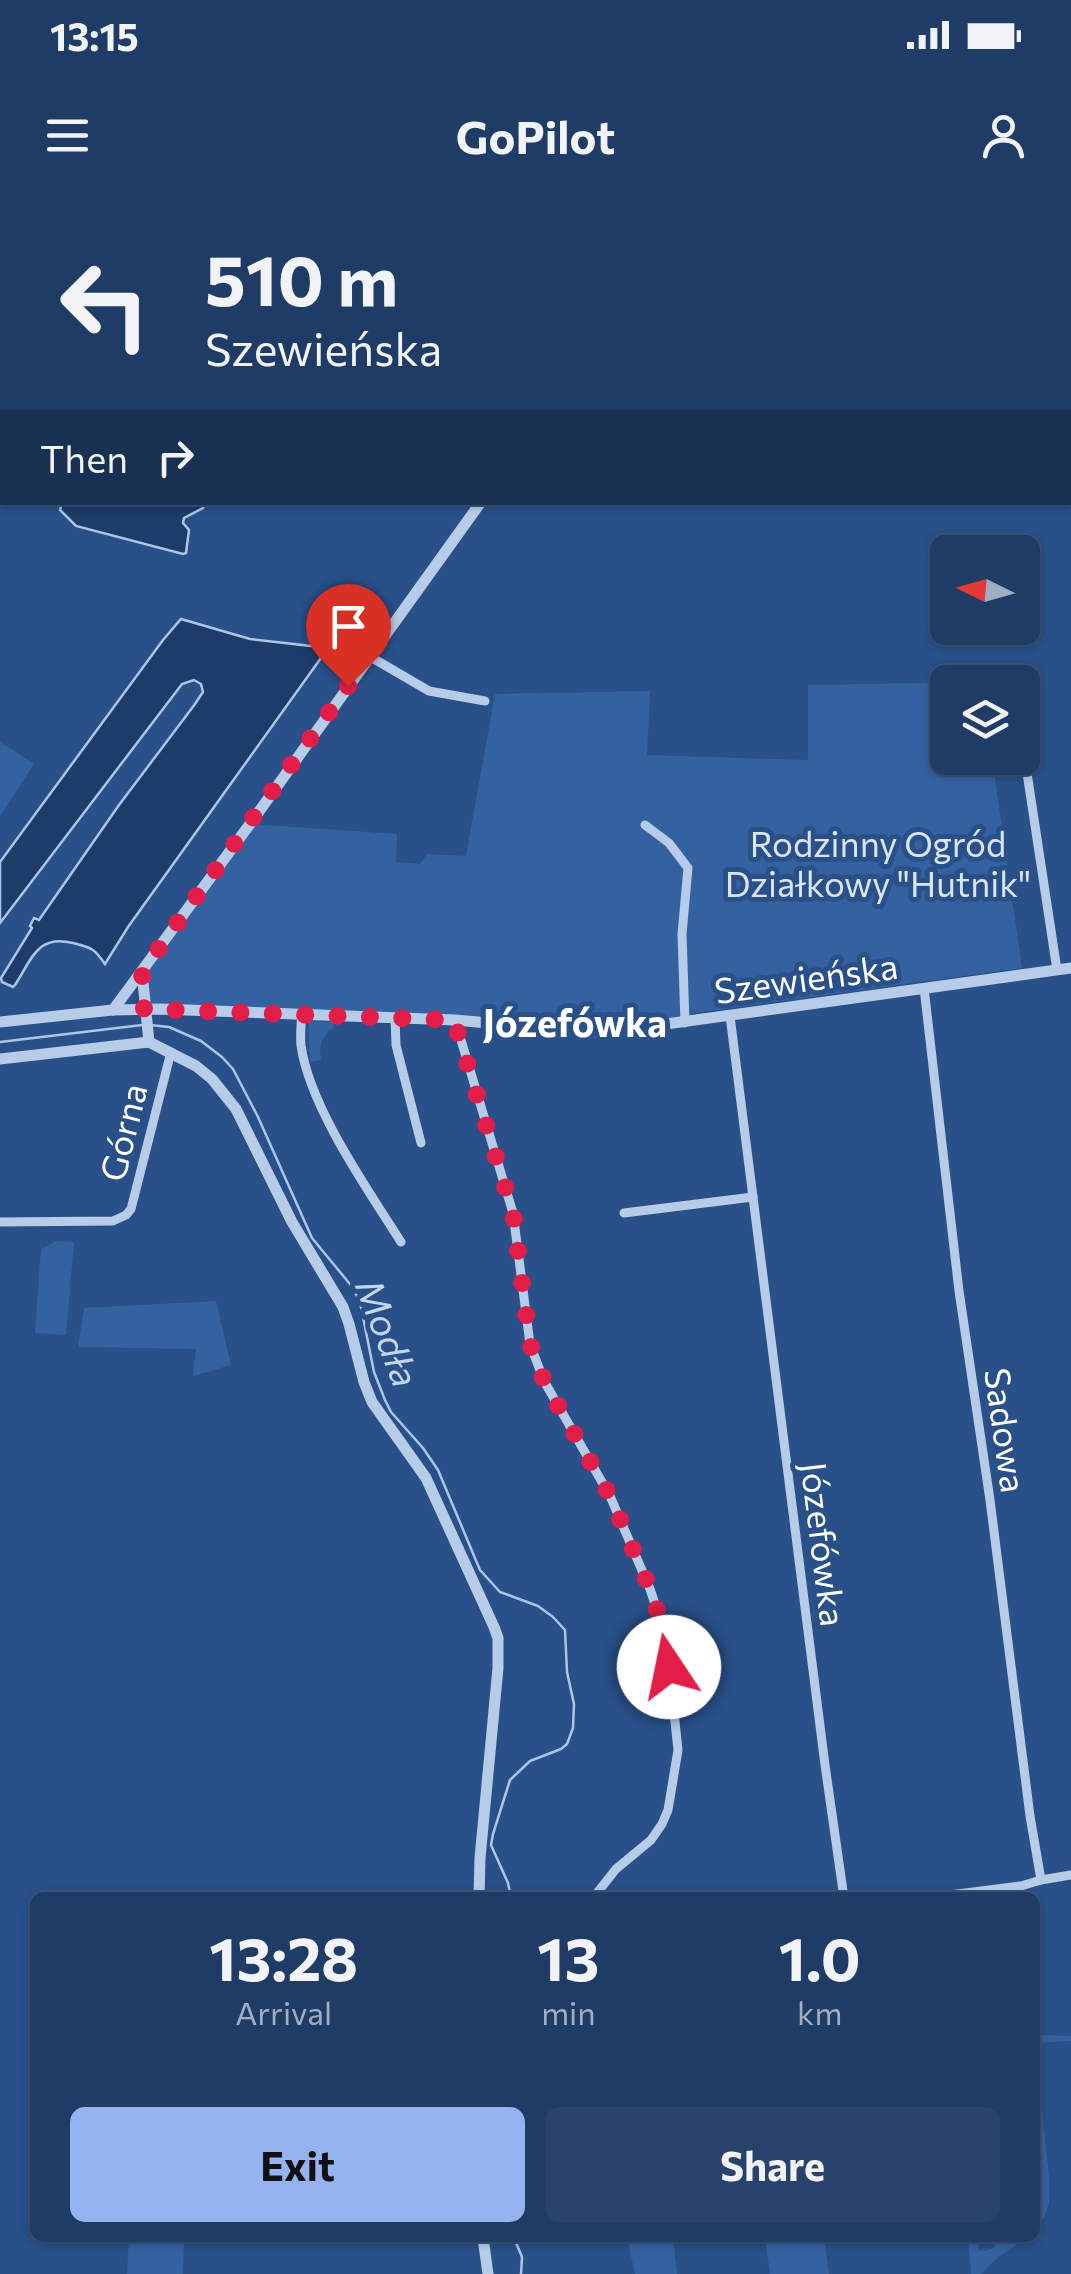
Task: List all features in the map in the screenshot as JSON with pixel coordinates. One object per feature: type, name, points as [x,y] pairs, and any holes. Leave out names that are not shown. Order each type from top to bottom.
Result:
[{"type":"street","points":[[113,1010],[479,505]]},
{"type":"street","points":[[369,656],[429,690],[484,701]]},
{"type":"street","points":[[1027,775],[1056,970]]},
{"type":"street","points":[[645,825],[669,843],[688,868],[682,934],[685,1023]]},
{"type":"street","name":"Szewieńska","points":[[147,1025],[302,1014],[454,1020],[601,1033],[1071,968]]},
{"type":"street","points":[[142,972],[147,1025]]},
{"type":"street","name":"Sadowa","points":[[924,988],[959,1291],[1041,1880]]},
{"type":"street","points":[[0,1022],[113,1010],[147,1025],[171,1052],[212,1079],[236,1110],[292,1222],[350,1324],[372,1402],[426,1478],[498,1638],[479,1892]]},
{"type":"street","points":[[302,1014],[301,1044],[320,1102],[401,1242]]},
{"type":"street","name":"Józefówka","points":[[730,1016],[843,1892]]},
{"type":"street","points":[[394,1018],[396,1045],[422,1143]]},
{"type":"street","points":[[454,1020],[513,1213],[530,1344],[544,1381],[610,1496],[666,1637],[678,1750],[668,1810],[651,1840],[616,1869],[598,1892]]},
{"type":"street","points":[[0,1059],[147,1025]]},
{"type":"street","name":"Górna","points":[[0,1222],[113,1221],[126,1216],[171,1052]]},
{"type":"street","points":[[624,1213],[753,1197]]},
{"type":"street","points":[[974,1892],[1071,1875]]},
{"type":"street","points":[[484,2242],[488,2274]]},
{"type":"green space","name":"Rodzinny Ogród Działkowy \"Hutnik\"","points":[[930,683],[930,775],[994,775],[1022,968],[688,1014],[682,934],[685,1023],[601,1033],[455,1020],[144,1009],[142,972],[250,824],[397,834],[396,862],[420,864],[427,854],[466,856],[495,694],[650,691],[647,755],[808,760],[808,685]]},
{"type":"green space","points":[[0,742],[34,764],[0,816]]},
{"type":"green space","points":[[308,1021],[334,1022],[322,1042],[321,1060],[310,1062]]},
{"type":"green space","points":[[57,1241],[74,1242],[66,1335],[35,1333],[41,1249]]},
{"type":"green space","points":[[216,1301],[231,1365],[193,1376],[196,1349],[78,1347],[84,1308]]},
{"type":"green space","points":[[1040,2035],[1071,2036],[1071,2041],[1040,2043]]},
{"type":"green space","points":[[1040,2091],[1049,2177],[1049,2204],[1040,2221]]},
{"type":"green space","points":[[129,2242],[184,2242],[183,2274],[127,2274]]},
{"type":"green space","points":[[628,2242],[673,2242],[677,2274],[635,2274]]},
{"type":"green space","points":[[766,2242],[825,2242],[829,2274],[770,2274]]},
{"type":"green space","points":[[968,2242],[978,2242],[979,2250],[985,2251],[997,2242],[1020,2242],[981,2274],[971,2274]]},
{"type":"shaded area","points":[[61,505],[204,505],[184,518],[189,530],[183,554],[76,526],[60,510]]},
{"type":"shaded area","points":[[181,619],[250,639],[319,647],[321,658],[105,964],[89,948],[51,942],[37,951],[13,987],[2,982],[34,918],[39,920],[195,704],[203,692],[201,684],[194,680],[182,684],[0,923],[0,862]]},
{"type":"waterway","name":"Modła","points":[[0,1042],[142,1025]]},
{"type":"waterway","name":"Modła","points":[[150,1025],[169,1027],[201,1041],[233,1069],[312,1238],[354,1289],[374,1372],[385,1400],[438,1470],[480,1570],[500,1592],[538,1606],[565,1630],[573,1728],[561,1749],[530,1761],[510,1780],[493,1834],[491,1845],[510,1892]]},
{"type":"waterway","name":"Modła","points":[[516,2242],[522,2257],[521,2274]]},
{"type":"district","name":"Józefówka","points":[[575,1021]]},
{"type":"route","points":[[348,686],[142,972],[144,1009],[454,1020],[513,1213],[530,1344],[544,1381],[610,1496],[650,1589],[666,1637],[669,1667]]}]
